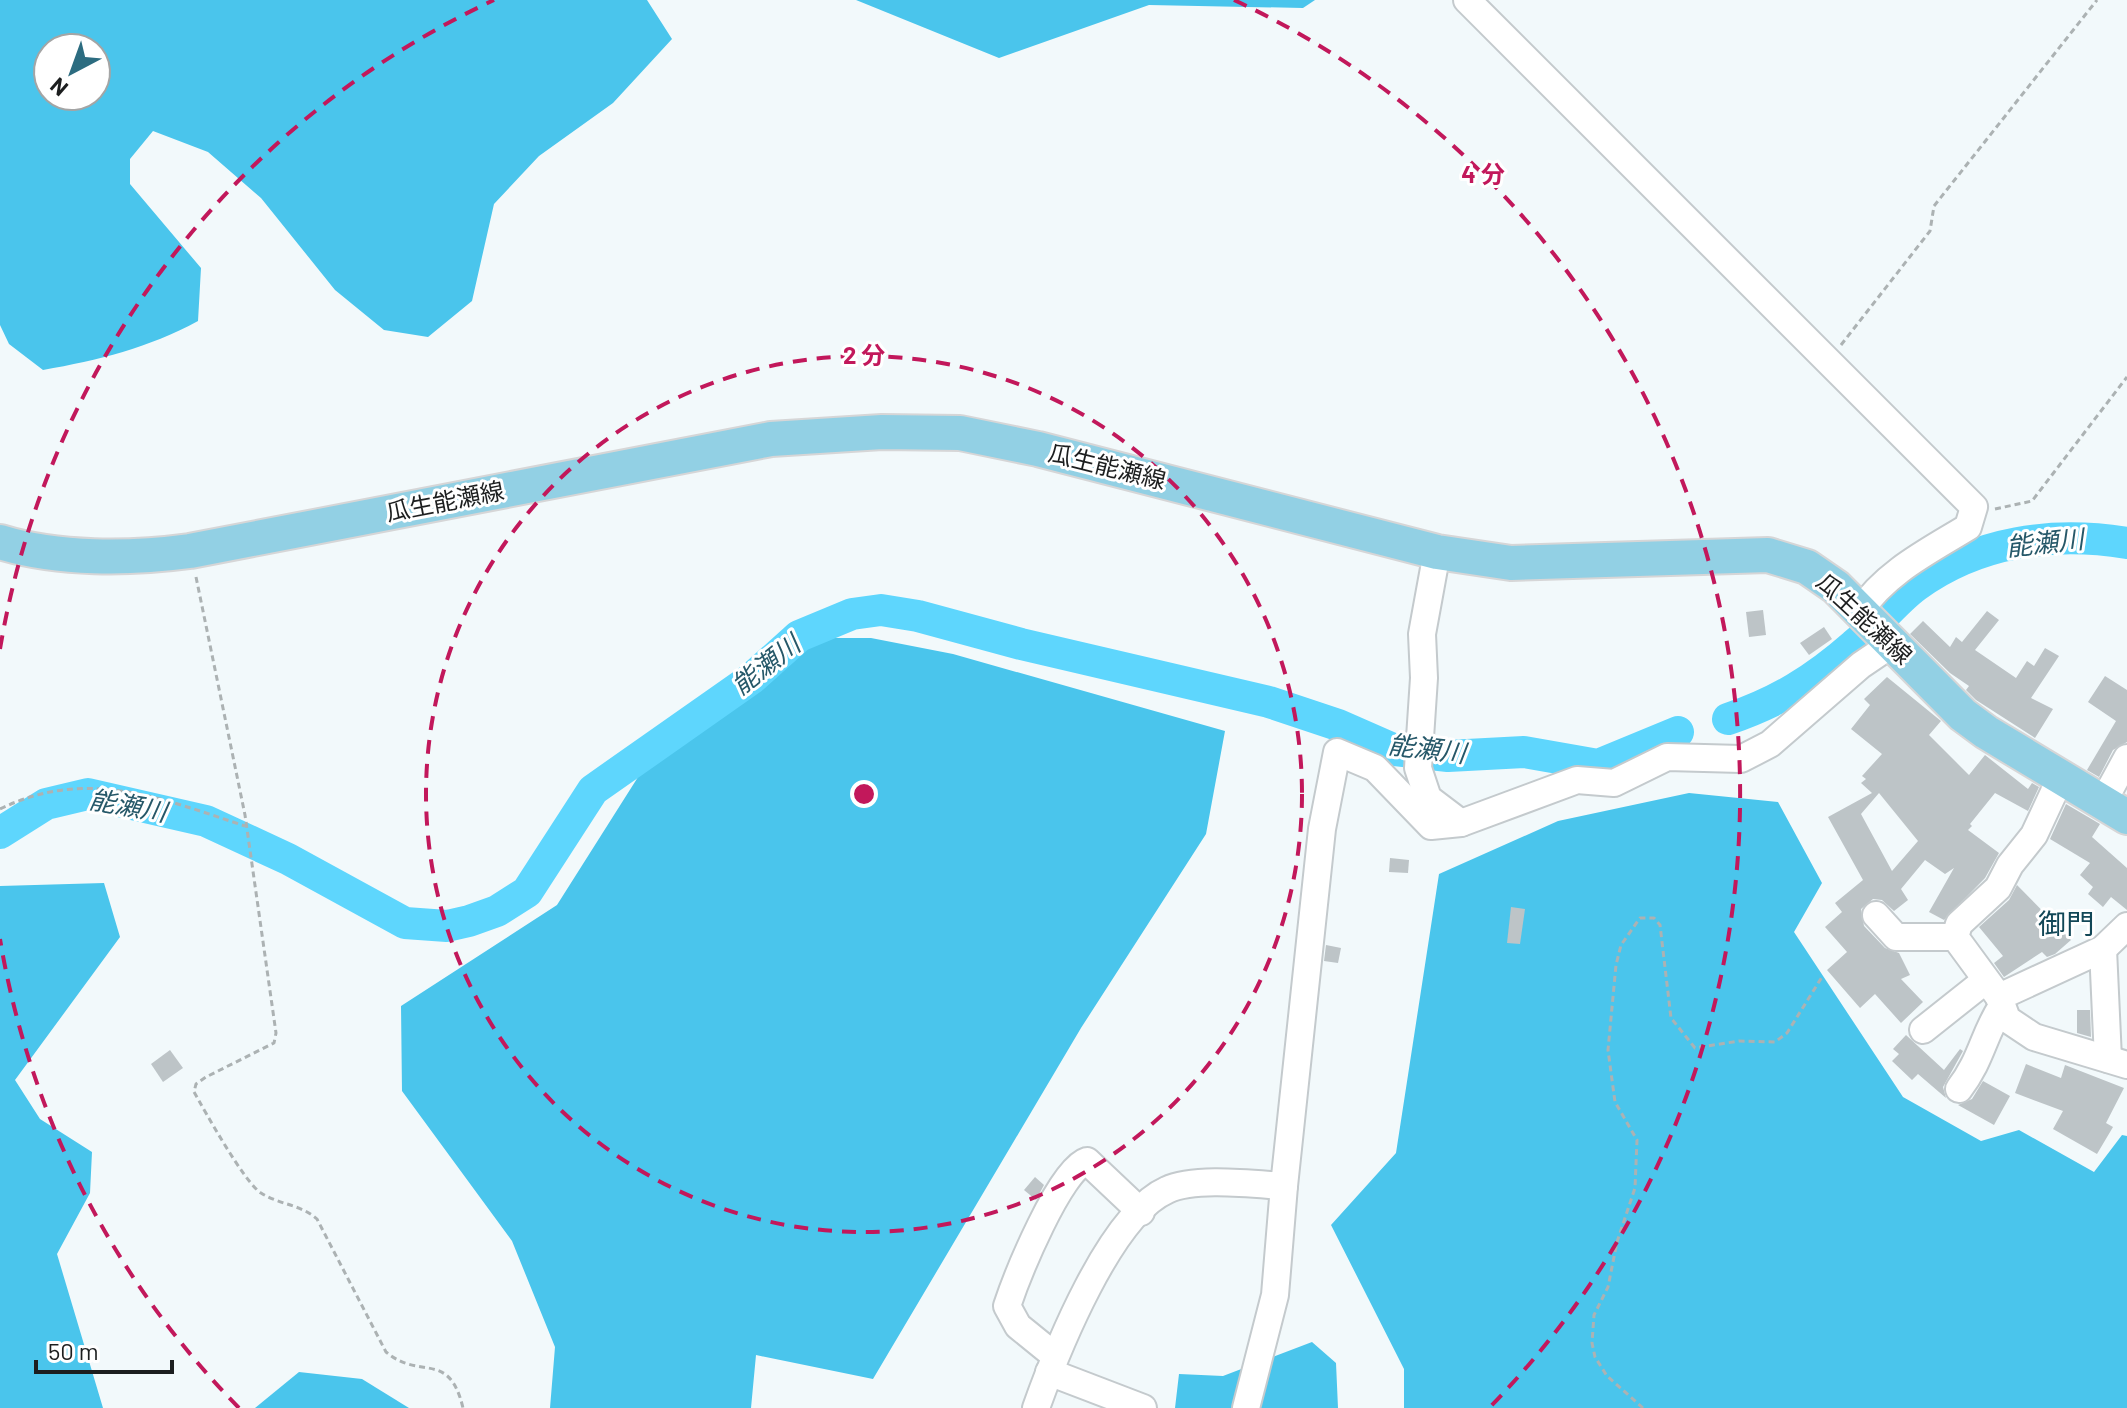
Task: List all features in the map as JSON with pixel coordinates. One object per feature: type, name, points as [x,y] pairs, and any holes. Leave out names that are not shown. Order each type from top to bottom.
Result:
[{"type":"main road","name":"瓜生能瀬線","points":[[0,542],[146,557],[771,439],[882,432],[960,433],[1038,449],[1437,552],[1511,563],[1768,555],[1807,567],[1836,587],[1963,715],[2115,810]]},
{"type":"street","points":[[1467,0],[1974,507],[1968,527],[1900,569],[1871,594],[1860,611]]},
{"type":"street","points":[[1437,552],[1422,634],[1424,678],[1418,768],[1428,798],[1461,823]]},
{"type":"street","points":[[1246,1408],[1275,1295],[1322,829],[1337,752],[1375,768],[1431,826],[1461,823],[1577,780],[1614,783],[1667,757],[1741,759],[1770,744],[1861,665],[1892,644]]},
{"type":"street","points":[[2115,810],[2127,758]]},
{"type":"street","points":[[1955,937],[1959,924],[1998,888],[2010,865],[2034,835],[2061,777]]},
{"type":"street","points":[[1876,915],[1896,937],[1955,937]]},
{"type":"street","points":[[1923,1030],[1995,994],[2103,949],[2127,926]]},
{"type":"street","points":[[1955,937],[1995,994],[2007,1019],[2034,1037],[2117,1062],[2103,949]]},
{"type":"street","points":[[1959,1089],[1982,1055],[1995,994]]},
{"type":"street","points":[[1141,1212],[1087,1161],[1076,1164],[1054,1198],[1007,1306],[1018,1326],[1052,1364],[1143,1408]]},
{"type":"street","points":[[1036,1408],[1052,1364],[1113,1244],[1141,1212],[1167,1189],[1220,1182],[1284,1186]]},
{"type":"path","points":[[1827,363],[1930,231],[1934,206],[2097,0]]},
{"type":"path","points":[[1972,515],[2032,501],[2127,377]]},
{"type":"path","points":[[190,551],[245,826],[276,1033],[274,1043],[206,1077],[196,1084],[194,1092],[234,1161],[257,1191],[277,1202],[304,1207],[317,1219],[386,1352],[399,1364],[443,1370],[457,1385],[463,1408]]},
{"type":"path","points":[[0,809],[29,795],[95,786],[166,800],[245,826]]},
{"type":"path","points":[[1643,1408],[1607,1376],[1595,1357],[1592,1343],[1594,1315],[1608,1287],[1617,1242],[1635,1188],[1637,1140],[1615,1102],[1609,1077],[1616,965],[1621,945],[1640,918],[1654,918],[1660,925],[1671,1018],[1695,1048],[1739,1041],[1775,1042],[1787,1033],[1822,977]]},
{"type":"shaded area","points":[[0,0],[647,0],[672,39],[613,103],[539,156],[494,204],[472,301],[428,337],[384,330],[335,290],[261,198],[208,152],[153,131],[130,159],[130,184],[201,268],[198,321],[161,339],[123,352],[43,370],[9,344],[0,325]]},
{"type":"shaded area","points":[[856,0],[1315,0],[1303,8],[1149,5],[999,58]]},
{"type":"shaded area","points":[[812,638],[871,638],[953,654],[1225,731],[1206,834],[1081,1028],[873,1379],[756,1355],[751,1408],[550,1408],[555,1347],[512,1241],[402,1091],[401,1006],[557,905],[664,736]]},
{"type":"shaded area","points":[[1689,793],[1778,802],[1822,883],[1794,932],[1903,1097],[1981,1141],[2019,1130],[2094,1172],[2122,1135],[2127,1136],[2127,1408],[1404,1408],[1404,1369],[1331,1225],[1396,1153],[1439,874],[1558,821]]},
{"type":"shaded area","points":[[104,883],[120,937],[15,1080],[40,1119],[92,1152],[90,1193],[57,1254],[103,1408],[0,1408],[0,886]]},
{"type":"shaded area","points":[[1312,1342],[1336,1363],[1338,1408],[1175,1408],[1179,1374],[1223,1376]]},
{"type":"shaded area","points":[[299,1372],[362,1379],[409,1408],[255,1408]]},
{"type":"building","points":[[1763,610],[1766,635],[1749,637],[1746,612]]},
{"type":"building","points":[[1987,611],[1999,620],[1975,650],[2016,678],[2027,661],[2034,666],[2045,648],[2059,656],[2031,698],[2053,709],[2035,738],[1976,700],[1966,690],[1969,686],[1950,673],[1910,634],[1923,621],[1950,647],[1956,637],[1962,642]]},
{"type":"building","points":[[1824,627],[1832,639],[1809,655],[1800,643]]},
{"type":"building","points":[[2105,676],[2127,690],[2127,742],[2113,750],[2099,777],[2087,770],[2116,721],[2088,702]]},
{"type":"building","points":[[1887,677],[1941,721],[1929,735],[1969,775],[1985,755],[2028,789],[2032,783],[2039,787],[2028,811],[1995,793],[1970,824],[1972,826],[1968,830],[1999,853],[1985,878],[1944,920],[1929,912],[1954,868],[1945,874],[1925,860],[1901,889],[1908,900],[1894,911],[1882,900],[1873,899],[1861,909],[1864,926],[1885,948],[1899,953],[1910,975],[1901,979],[1923,1002],[1901,1023],[1875,994],[1860,1008],[1827,970],[1847,952],[1825,927],[1842,912],[1835,903],[1863,880],[1828,817],[1872,793],[1861,783],[1866,779],[1862,776],[1882,754],[1851,729],[1870,705],[1864,699]],"holes":[[[1879,793],[1918,841],[1892,871],[1861,814]]]},
{"type":"building","points":[[2066,804],[2100,824],[2092,837],[2127,868],[2127,910],[2111,897],[2103,907],[2088,894],[2093,887],[2080,875],[2090,863],[2050,839]]},
{"type":"building","points":[[1390,858],[1409,860],[1408,873],[1389,872]]},
{"type":"building","points":[[2017,885],[2071,940],[2055,954],[2047,957],[2042,952],[2004,977],[1994,963],[2003,956],[1979,927],[2009,900]]},
{"type":"building","points":[[1511,907],[1525,909],[1520,944],[1507,943]]},
{"type":"building","points":[[1326,945],[1341,948],[1338,963],[1324,961]]},
{"type":"building","points":[[2077,1010],[2090,1010],[2091,1037],[2077,1033]]},
{"type":"building","points":[[1906,1035],[1944,1070],[1960,1049],[1963,1051],[1943,1087],[1946,1098],[1918,1074],[1912,1080],[1892,1061],[1899,1054],[1893,1049]]},
{"type":"building","points":[[170,1050],[183,1068],[163,1082],[151,1064]]},
{"type":"building","points":[[2026,1064],[2061,1078],[2065,1065],[2124,1088],[2106,1123],[2113,1127],[2097,1154],[2053,1129],[2063,1111],[2015,1093]]},
{"type":"building","points":[[1983,1081],[2010,1096],[1994,1125],[1958,1105],[1972,1099]]},
{"type":"building","points":[[1035,1177],[1044,1185],[1036,1200],[1024,1190]]},
{"type":"waterway","name":"能瀬川","points":[[1728,719],[1763,705],[1810,679],[1862,638],[1916,586],[1965,559],[1990,549],[2044,539],[2127,543]]},
{"type":"waterway","name":"能瀬川","points":[[0,833],[46,804],[88,794],[206,821],[288,859],[405,923],[447,926],[469,921],[497,911],[527,892],[593,790],[751,679],[799,636],[852,614],[881,610],[918,616],[1021,644],[1269,702],[1338,725],[1395,750],[1448,756],[1524,752],[1598,765],[1678,732]]},
{"type":"district","name":"御門","points":[[2066,924]]}]
